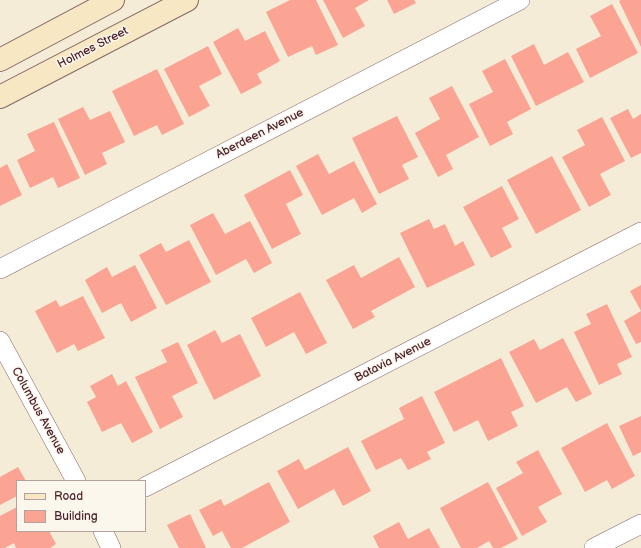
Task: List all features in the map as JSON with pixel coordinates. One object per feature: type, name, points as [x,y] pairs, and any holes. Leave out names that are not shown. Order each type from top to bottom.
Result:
[{"type":"main road","points":[[0,60],[113,0]]},
{"type":"main road","name":"Holmes Street","points":[[0,97],[186,0]]},
{"type":"street","name":"Aberdeen Avenue","points":[[0,269],[520,0]]},
{"type":"street","name":"Batavia Avenue","points":[[146,486],[641,232]]},
{"type":"street","name":"Columbus Avenue","points":[[0,341],[75,480]]},
{"type":"street","points":[[594,548],[641,524]]},
{"type":"street","points":[[103,532],[111,548]]},
{"type":"building","points":[[290,0],[316,0],[338,45],[316,55],[312,46],[288,57],[266,12]]},
{"type":"building","points":[[323,0],[369,0],[355,8],[365,26],[343,38]]},
{"type":"building","points":[[387,0],[414,0],[416,3],[394,14]]},
{"type":"building","points":[[641,0],[641,47],[619,1]]},
{"type":"building","points":[[612,4],[638,53],[590,78],[576,49],[601,36],[590,16]]},
{"type":"building","points":[[238,28],[245,41],[265,31],[280,61],[257,74],[262,83],[241,94],[213,42]]},
{"type":"building","points":[[534,44],[544,65],[568,52],[584,82],[536,106],[511,56]]},
{"type":"building","points":[[208,46],[222,74],[199,86],[210,106],[189,117],[164,69]]},
{"type":"building","points":[[505,59],[531,109],[507,122],[513,134],[490,146],[469,104],[493,92],[482,71]]},
{"type":"building","points":[[157,69],[184,124],[162,135],[157,125],[134,136],[112,91]]},
{"type":"building","points":[[452,86],[479,137],[446,155],[453,169],[438,177],[415,133],[440,119],[429,98]]},
{"type":"building","points":[[83,107],[90,120],[110,111],[125,142],[102,153],[107,164],[85,175],[58,119]]},
{"type":"building","points":[[628,109],[633,119],[641,114],[641,153],[631,158],[610,118]]},
{"type":"building","points":[[397,116],[418,157],[402,165],[409,179],[379,194],[352,138]]},
{"type":"building","points":[[602,117],[625,161],[600,174],[611,195],[589,207],[562,157],[585,145],[577,130]]},
{"type":"building","points":[[54,122],[80,178],[58,188],[53,177],[30,188],[17,160],[35,151],[27,134]]},
{"type":"building","points":[[318,154],[329,174],[354,161],[377,204],[362,213],[354,198],[322,215],[296,166]]},
{"type":"building","points":[[552,156],[581,210],[536,234],[507,180]]},
{"type":"building","points":[[7,164],[22,195],[0,206],[0,168]]},
{"type":"building","points":[[290,170],[303,195],[286,204],[301,234],[272,249],[244,195]]},
{"type":"building","points":[[502,186],[519,219],[502,228],[512,247],[491,258],[463,207]]},
{"type":"building","points":[[213,213],[225,234],[250,221],[272,263],[254,273],[246,259],[216,275],[190,225]]},
{"type":"building","points":[[429,219],[434,229],[445,224],[455,246],[463,241],[475,265],[427,288],[400,233]]},
{"type":"building","points":[[189,240],[211,282],[166,305],[139,255],[161,243],[166,252]]},
{"type":"building","points":[[399,257],[415,287],[371,311],[375,317],[353,329],[326,280],[354,265],[361,278]]},
{"type":"building","points":[[135,265],[157,308],[131,322],[121,303],[102,313],[85,280],[107,267],[112,277]]},
{"type":"building","points":[[641,285],[641,311],[630,291]]},
{"type":"building","points":[[300,292],[327,343],[306,354],[294,332],[266,347],[251,318]]},
{"type":"building","points":[[83,296],[105,338],[78,351],[74,344],[57,353],[35,311],[56,300],[60,307]]},
{"type":"building","points":[[607,304],[632,357],[617,364],[622,374],[599,385],[574,332],[591,324],[586,314]]},
{"type":"building","points":[[641,311],[641,342],[636,344],[624,321]]},
{"type":"building","points":[[215,330],[222,343],[240,334],[261,376],[214,400],[187,345]]},
{"type":"building","points":[[563,338],[592,394],[576,402],[567,387],[536,403],[509,352],[534,339],[540,350]]},
{"type":"building","points":[[178,342],[198,383],[172,396],[183,417],[160,429],[135,377],[167,362],[161,350]]},
{"type":"building","points":[[501,358],[524,406],[511,412],[518,426],[488,441],[478,420],[454,432],[434,392]]},
{"type":"building","points":[[112,374],[118,386],[126,381],[153,432],[132,443],[121,423],[102,432],[87,402],[96,397],[90,386]]},
{"type":"building","points":[[422,396],[445,443],[427,452],[431,459],[408,470],[401,458],[376,470],[361,441],[404,419],[399,408]]},
{"type":"building","points":[[641,416],[641,452],[633,456],[619,426]]},
{"type":"building","points":[[607,423],[635,476],[612,489],[607,480],[585,492],[561,448]]},
{"type":"building","points":[[348,447],[371,491],[343,506],[334,489],[298,509],[277,471],[299,459],[305,470]]},
{"type":"building","points":[[538,450],[562,494],[538,507],[547,522],[522,536],[496,488],[523,473],[516,462]]},
{"type":"building","points":[[18,467],[25,480],[16,480],[16,497],[0,505],[0,477]]},
{"type":"building","points":[[269,482],[290,522],[242,548],[231,548],[222,531],[213,536],[199,510],[221,499],[224,506]]},
{"type":"building","points":[[488,482],[518,539],[501,548],[493,548],[489,541],[477,548],[461,548],[440,508]]},
{"type":"building","points":[[16,508],[16,532],[50,532],[56,544],[50,548],[16,548],[14,543],[5,548],[0,548],[0,516]]},
{"type":"building","points":[[190,514],[206,548],[179,548],[167,525]]},
{"type":"building","points":[[399,522],[408,539],[429,528],[440,548],[379,548],[373,536]]}]
